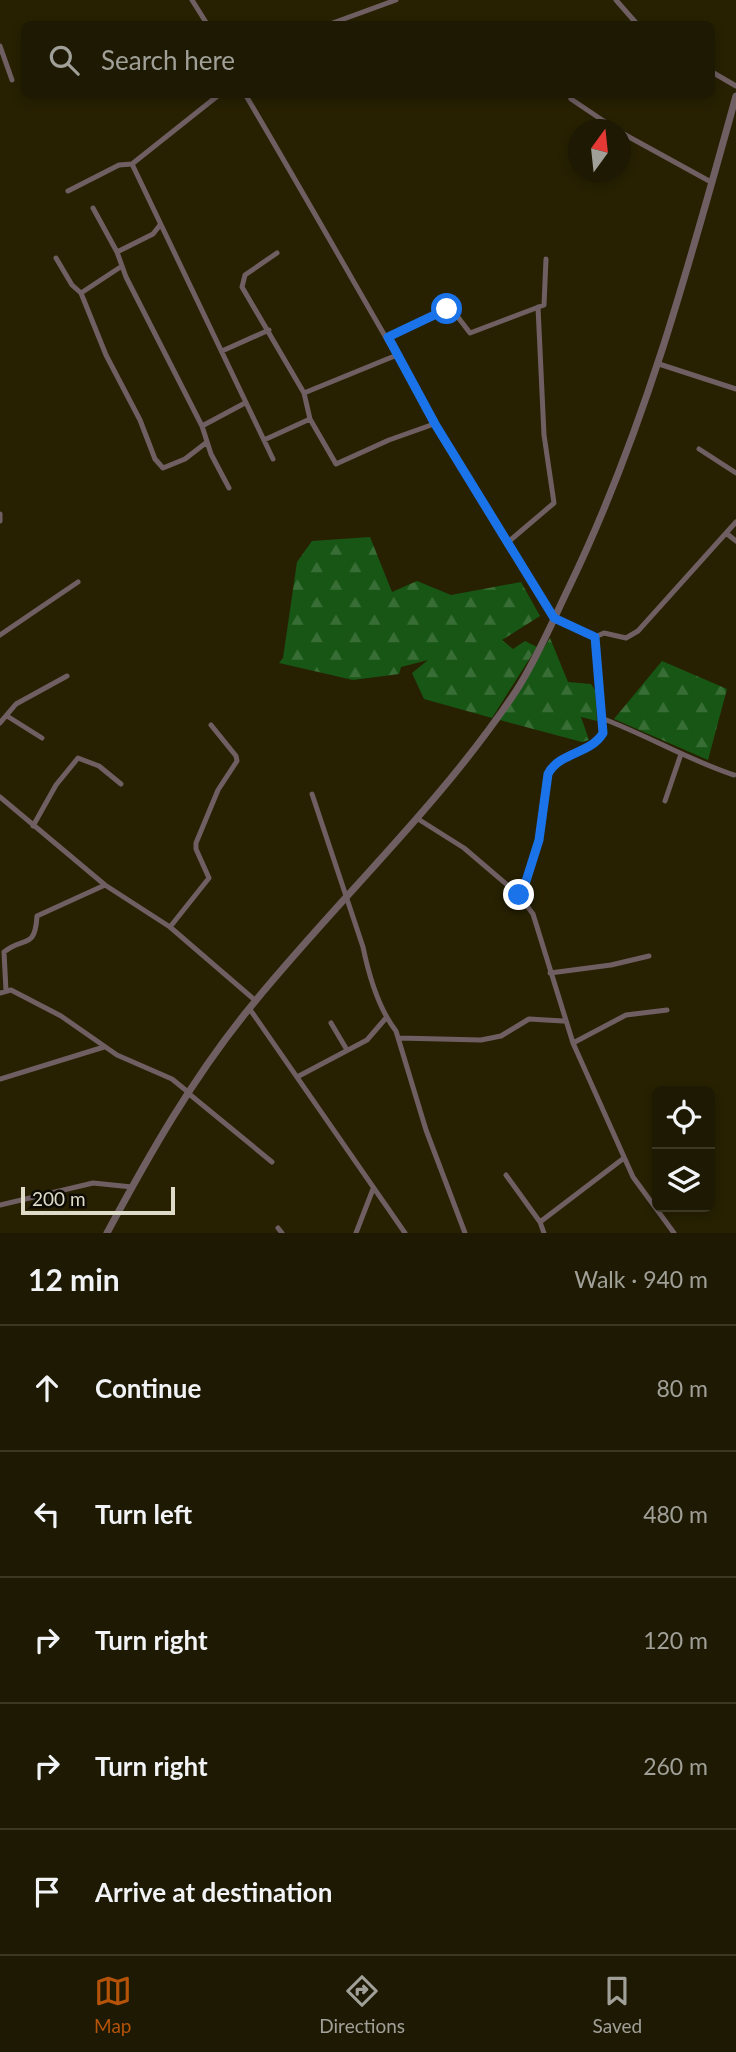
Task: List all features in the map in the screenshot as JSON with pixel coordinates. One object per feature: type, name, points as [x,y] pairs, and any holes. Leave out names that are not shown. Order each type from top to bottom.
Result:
[{"type":"street","points":[[192,0],[205,21]]},
{"type":"street","points":[[338,21],[396,0]]},
{"type":"street","points":[[616,0],[634,21]]},
{"type":"street","points":[[0,46],[12,80]]},
{"type":"street","points":[[715,74],[736,86]]},
{"type":"street","points":[[107,1233],[167,1122],[249,1008],[418,819],[516,691],[594,536],[659,363],[711,182],[733,119],[736,96]]},
{"type":"street","points":[[68,191],[118,165],[132,164],[215,98]]},
{"type":"street","points":[[247,98],[388,337],[435,424],[554,618],[595,637],[604,633],[626,638],[638,631],[736,522]]},
{"type":"street","points":[[571,99],[601,119]]},
{"type":"street","points":[[631,138],[711,182]]},
{"type":"street","points":[[132,164],[273,459]]},
{"type":"street","points":[[93,208],[117,251],[229,488]]},
{"type":"street","points":[[117,251],[153,234],[160,225]]},
{"type":"street","points":[[278,253],[242,280],[242,287],[269,330],[291,376],[304,393],[310,419],[336,464],[389,440],[435,424]]},
{"type":"street","points":[[56,258],[72,285],[81,293],[106,355],[140,420],[155,459],[163,468],[185,459],[207,442]]},
{"type":"street","points":[[388,337],[451,308],[470,333],[538,307],[546,301],[546,259]]},
{"type":"street","points":[[81,293],[122,265]]},
{"type":"street","points":[[507,543],[554,503],[544,435],[538,307]]},
{"type":"street","points":[[222,351],[269,330]]},
{"type":"street","points":[[304,393],[397,355]]},
{"type":"street","points":[[659,363],[736,389]]},
{"type":"street","points":[[202,426],[245,403]]},
{"type":"street","points":[[264,440],[310,419]]},
{"type":"street","points":[[699,449],[736,473]]},
{"type":"street","points":[[0,514],[0,521]]},
{"type":"street","points":[[726,533],[736,541]]},
{"type":"street","points":[[0,635],[78,582]]},
{"type":"street","points":[[521,897],[539,840],[548,774],[552,765],[598,741],[603,733],[595,637]]},
{"type":"street","points":[[0,723],[16,704],[66,676]]},
{"type":"street","points":[[7,716],[42,738]]},
{"type":"street","points":[[601,719],[643,734],[681,754],[735,775]]},
{"type":"street","points":[[170,928],[209,878],[196,843],[218,790],[237,761],[236,756],[211,726]]},
{"type":"street","points":[[665,801],[681,754]]},
{"type":"street","points":[[33,826],[56,785],[78,758],[99,766],[121,784]]},
{"type":"street","points":[[312,794],[368,970],[386,1018],[399,1038],[426,1130],[465,1233]]},
{"type":"street","points":[[0,797],[105,885],[170,928],[257,1001]]},
{"type":"street","points":[[418,819],[464,848],[521,897],[533,915],[563,1021],[573,1044],[624,1158],[674,1233]]},
{"type":"street","points":[[105,885],[49,908],[37,916],[37,933],[28,943],[4,952],[3,992],[11,990],[61,1016],[117,1055],[172,1079],[272,1162]]},
{"type":"street","points":[[550,973],[611,965],[649,956]]},
{"type":"street","points":[[249,1008],[405,1233]]},
{"type":"street","points":[[573,1044],[626,1015],[667,1010]]},
{"type":"street","points":[[297,1077],[367,1040],[386,1018]]},
{"type":"street","points":[[399,1038],[481,1040],[501,1036],[529,1019],[563,1021]]},
{"type":"street","points":[[331,1023],[347,1051]]},
{"type":"street","points":[[0,1079],[104,1046]]},
{"type":"street","points":[[540,1222],[624,1158]]},
{"type":"street","points":[[506,1175],[540,1222],[544,1233]]},
{"type":"street","points":[[0,1204],[93,1183],[132,1186]]},
{"type":"street","points":[[356,1233],[373,1189]]},
{"type":"green space","points":[[370,537],[392,592],[417,581],[451,595],[521,582],[540,616],[502,640],[513,649],[525,641],[537,647],[492,718],[424,699],[412,673],[428,660],[401,667],[399,674],[353,680],[279,663],[283,658],[297,562],[312,541]]},
{"type":"green space","points":[[550,638],[568,682],[591,684],[595,690],[597,721],[581,717],[589,740],[582,742],[500,720]]},
{"type":"green space","points":[[662,661],[727,689],[708,760],[614,719]]},
{"type":"route","points":[[447,309],[388,337],[435,424],[536,592],[554,618],[595,637],[603,733],[598,741],[552,765],[548,774],[539,840],[521,897],[519,895]]}]
